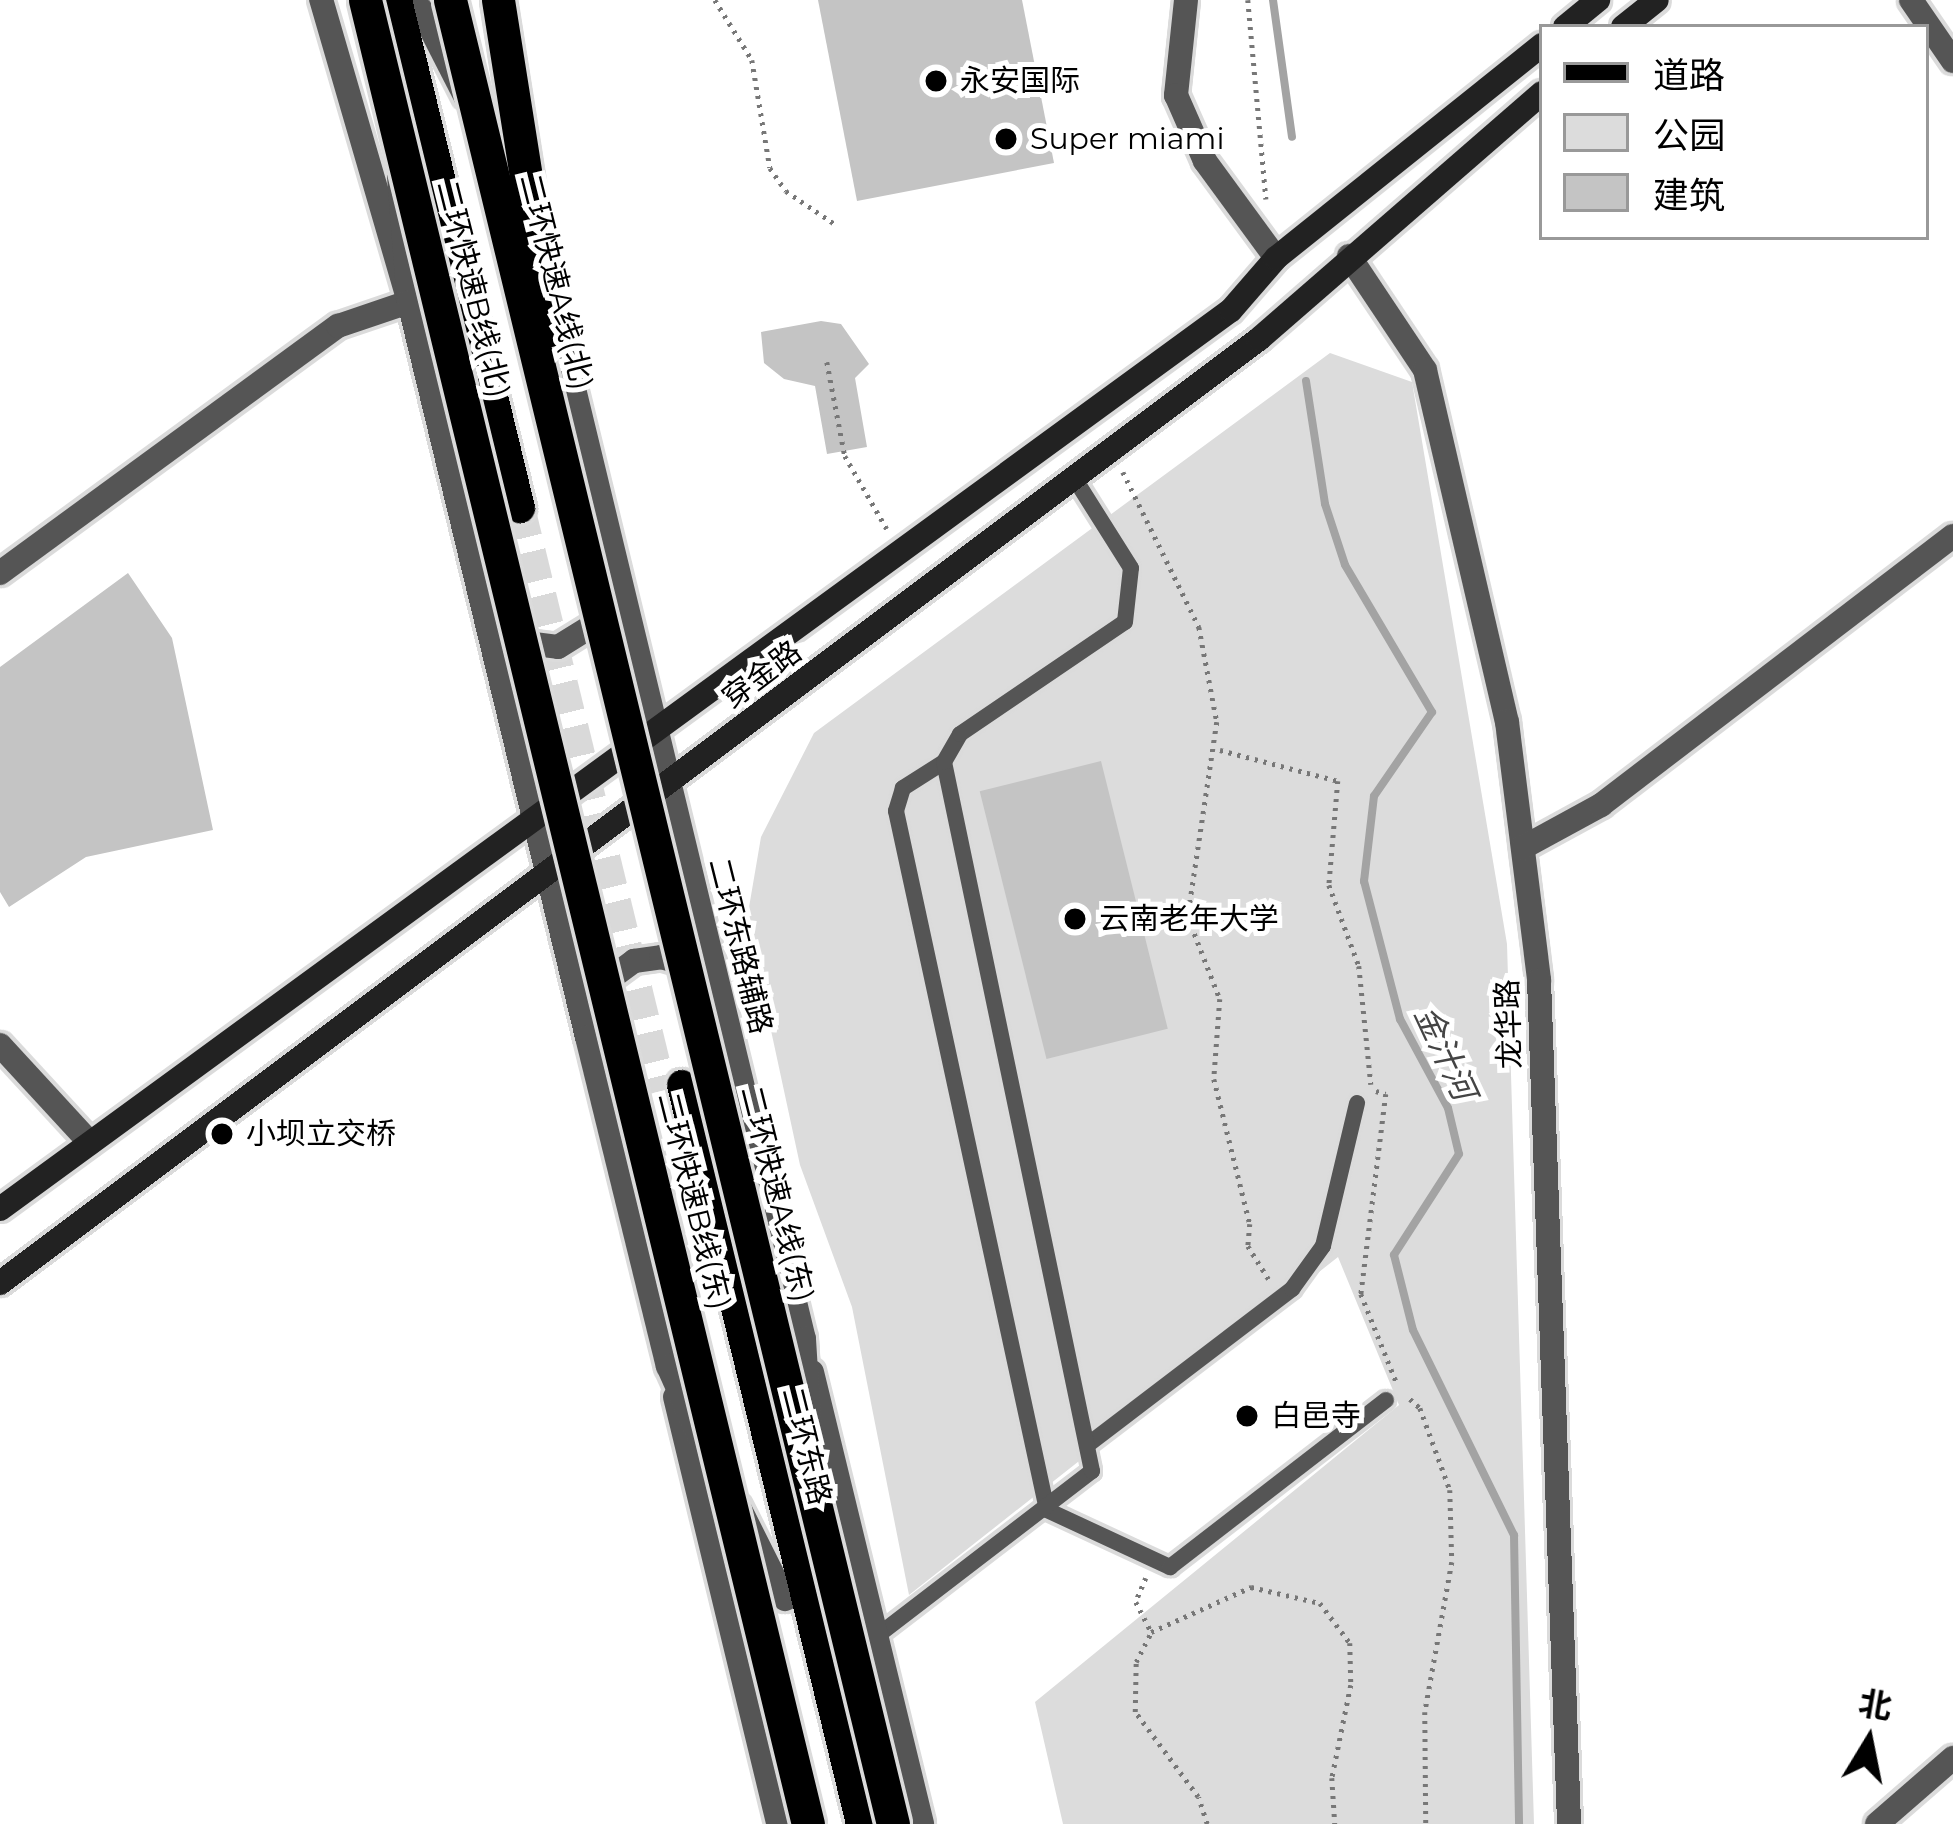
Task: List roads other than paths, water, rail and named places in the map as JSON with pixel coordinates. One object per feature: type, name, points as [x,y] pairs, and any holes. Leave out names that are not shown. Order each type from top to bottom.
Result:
[{"type":"highway","points":[[346,0],[433,277]]},
{"type":"highway","name":"二环快速B线(北)","points":[[365,0],[433,277],[496,598]]},
{"type":"highway","points":[[498,0],[605,576]]},
{"type":"highway","name":"二环快速A线(北)","points":[[417,4],[605,576]]},
{"type":"highway","name":"二环快速A线(东)","points":[[605,576],[892,1824]]},
{"type":"highway","name":"二环快速B线(东)","points":[[496,598],[808,1824]]},
{"type":"main road","points":[[1569,24],[1598,0]]},
{"type":"main road","points":[[1627,24],[1657,0]]},
{"type":"main road","points":[[417,4],[530,506]]},
{"type":"main road","name":"穿金路","points":[[0,1209],[897,547],[1231,310],[1276,258],[1539,47]]},
{"type":"main road","name":"穿金路","points":[[0,1283],[1259,339],[1539,96]]},
{"type":"main road","name":"二环东路","points":[[672,1088],[795,1596],[840,1824]]},
{"type":"main road","name":"二环东路","points":[[795,1596],[861,1824]]},
{"type":"street","points":[[321,0],[506,638],[558,647],[605,620],[618,598],[605,576]]},
{"type":"street","points":[[509,0],[546,273]]},
{"type":"street","points":[[1186,0],[1176,94],[1205,161],[1276,258]]},
{"type":"street","points":[[409,302],[398,210],[406,79],[417,4]]},
{"type":"street","points":[[417,4],[512,181],[546,273]]},
{"type":"street","points":[[1929,25],[1953,61]]},
{"type":"street","name":"龙华路","points":[[1349,256],[1426,370],[1507,722],[1539,980],[1569,1824]]},
{"type":"street","name":"二环东路辅路","points":[[546,273],[605,576],[656,726],[922,1824]]},
{"type":"street","points":[[0,573],[338,326],[409,302]]},
{"type":"street","points":[[1524,847],[1600,805],[1953,536]]},
{"type":"street","points":[[496,598],[534,816],[778,1824]]},
{"type":"street","points":[[587,1036],[587,1006],[599,982],[647,958],[700,970],[724,1006]]},
{"type":"street","points":[[0,1045],[90,1143]]},
{"type":"street","points":[[795,1596],[811,1411],[798,1312]]},
{"type":"street","points":[[662,1342],[693,1428],[795,1596]]},
{"type":"street","points":[[1877,1824],[1953,1758]]},
{"type":"lane","points":[[1047,1510],[896,811],[902,788],[944,762],[960,734],[1125,622],[1133,601],[1131,568],[1075,479]]},
{"type":"lane","points":[[877,1636],[1092,1472],[1090,1443],[944,762]]},
{"type":"lane","points":[[1090,1443],[1280,1298],[1323,1246],[1358,1103]]},
{"type":"lane","points":[[1047,1510],[1170,1567],[1386,1400]]},
{"type":"waterway","name":"金汁河","points":[[1273,0],[1292,137]]},
{"type":"waterway","name":"金汁河","points":[[1306,381],[1325,504],[1345,565],[1432,712],[1374,796],[1364,881],[1400,1019],[1448,1108],[1459,1154],[1394,1255],[1413,1330],[1514,1535],[1519,1824]]},
{"type":"tunnel","points":[[520,508],[662,1091]]},
{"type":"place","name":"永安国际","points":[[936,81]]},
{"type":"place","name":"Super miami","points":[[1006,139]]},
{"type":"place","name":"云南老年大学","points":[[1075,919]]},
{"type":"place","name":"小坝立交桥","points":[[222,1134]]},
{"type":"place","name":"白邑寺","points":[[1247,1416]]}]
